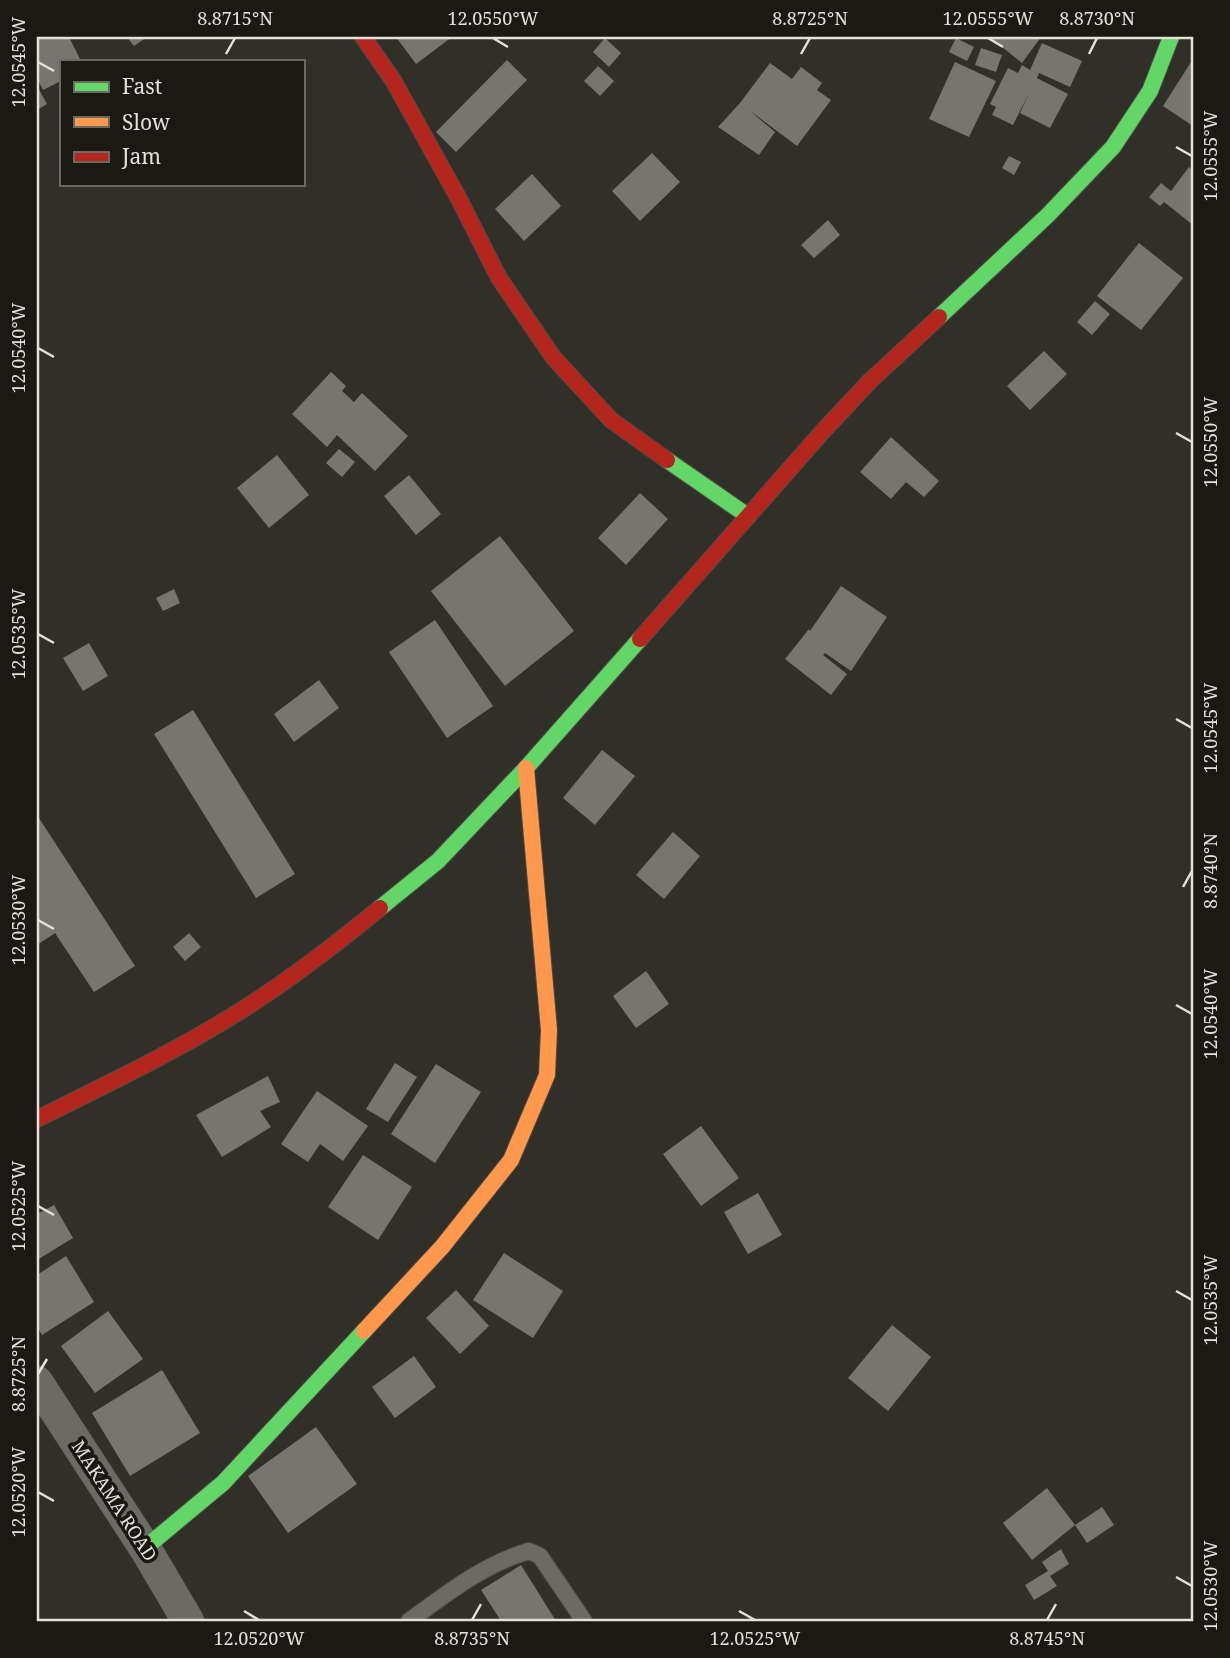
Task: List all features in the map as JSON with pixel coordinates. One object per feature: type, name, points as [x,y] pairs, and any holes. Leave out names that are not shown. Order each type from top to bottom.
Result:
[{"type":"street","points":[[363,37],[393,80],[499,278],[553,357],[611,420],[748,516]]},
{"type":"street","points":[[37,1119],[160,1058],[228,1018],[343,938],[438,861],[526,768],[870,381],[1048,215],[1113,147],[1150,91],[1171,37]]},
{"type":"street","points":[[145,1548],[232,1473],[442,1247],[511,1160],[547,1075],[549,1030],[526,768]]},
{"type":"street","name":"MAKAMA ROAD","points":[[37,1382],[145,1548],[188,1621]]},
{"type":"lane","points":[[409,1621],[455,1587],[514,1555],[529,1551],[540,1556],[584,1621]]},
{"type":"building","points":[[37,37],[69,37],[80,60],[60,60],[60,82],[43,90],[37,78]]},
{"type":"building","points":[[127,37],[147,37],[134,46]]},
{"type":"building","points":[[396,37],[452,37],[416,64]]},
{"type":"building","points":[[1041,37],[1022,63],[992,39]]},
{"type":"building","points":[[605,38],[621,53],[609,67],[593,52]]},
{"type":"building","points":[[956,38],[974,47],[967,61],[949,52]]},
{"type":"building","points":[[1042,43],[1082,61],[1070,87],[1039,73],[1037,78],[1068,94],[1050,128],[1020,113],[1029,93],[1013,125],[992,115],[996,107],[990,104],[1008,68],[1018,73],[1022,65],[1030,70]]},
{"type":"building","points":[[981,48],[1002,55],[996,72],[975,65]]},
{"type":"building","points":[[1193,59],[1193,126],[1163,106]]},
{"type":"building","points":[[507,60],[527,80],[456,152],[436,132]]},
{"type":"building","points":[[955,62],[996,81],[969,137],[929,119]]},
{"type":"building","points":[[770,63],[792,79],[801,67],[822,83],[817,90],[831,100],[797,146],[749,110],[775,132],[759,155],[718,127]]},
{"type":"building","points":[[598,66],[614,81],[600,96],[584,81]]},
{"type":"building","points":[[37,86],[47,104],[37,110]]},
{"type":"building","points":[[652,153],[680,182],[640,221],[612,191]]},
{"type":"building","points":[[1009,156],[1021,162],[1014,175],[1002,168]]},
{"type":"building","points":[[1189,167],[1193,171],[1193,225],[1164,202],[1160,206],[1149,197],[1161,183],[1171,191]]},
{"type":"building","points":[[532,174],[561,206],[524,241],[495,209]]},
{"type":"building","points":[[828,220],[840,235],[814,258],[801,245]]},
{"type":"building","points":[[1139,243],[1183,278],[1141,330],[1097,296]]},
{"type":"building","points":[[1095,301],[1110,314],[1092,335],[1077,322]]},
{"type":"building","points":[[1044,351],[1067,374],[1030,410],[1007,386]]},
{"type":"building","points":[[331,372],[346,386],[342,391],[354,402],[362,393],[408,436],[375,471],[337,435],[327,447],[292,414]]},
{"type":"building","points":[[891,437],[939,481],[924,497],[906,482],[891,499],[860,472]]},
{"type":"building","points":[[339,449],[355,462],[342,477],[326,463]]},
{"type":"building","points":[[277,455],[309,495],[269,528],[237,488]]},
{"type":"building","points":[[409,475],[441,514],[416,535],[384,496]]},
{"type":"building","points":[[640,493],[668,519],[626,565],[598,538]]},
{"type":"building","points":[[500,536],[574,631],[505,686],[431,591]]},
{"type":"building","points":[[841,586],[887,617],[851,671],[825,653],[823,655],[847,674],[831,695],[785,659],[809,629],[810,631]]},
{"type":"building","points":[[174,589],[180,603],[163,611],[156,598]]},
{"type":"building","points":[[435,620],[493,706],[447,738],[389,652]]},
{"type":"building","points":[[89,643],[108,676],[83,691],[63,658]]},
{"type":"building","points":[[319,680],[339,708],[294,742],[274,714]]},
{"type":"building","points":[[193,710],[295,874],[256,898],[154,734]]},
{"type":"building","points":[[602,750],[635,776],[595,825],[563,798]]},
{"type":"building","points":[[37,815],[135,966],[94,992],[55,933],[37,945]]},
{"type":"building","points":[[673,832],[700,856],[664,899],[636,875]]},
{"type":"building","points":[[189,933],[201,947],[185,961],[173,947]]},
{"type":"building","points":[[646,971],[669,1004],[636,1028],[613,996]]},
{"type":"building","points":[[395,1063],[417,1077],[388,1122],[366,1109]]},
{"type":"building","points":[[436,1064],[481,1092],[435,1163],[391,1134]]},
{"type":"building","points":[[268,1076],[280,1102],[260,1111],[271,1127],[222,1157],[196,1115]]},
{"type":"building","points":[[317,1091],[368,1126],[343,1161],[320,1144],[308,1162],[281,1144]]},
{"type":"building","points":[[701,1126],[739,1178],[701,1206],[663,1154]]},
{"type":"building","points":[[363,1155],[412,1187],[378,1240],[328,1207]]},
{"type":"building","points":[[758,1193],[782,1235],[748,1254],[724,1212]]},
{"type":"building","points":[[54,1205],[73,1238],[37,1260],[37,1214]]},
{"type":"building","points":[[504,1253],[563,1291],[533,1338],[473,1300]]},
{"type":"building","points":[[66,1256],[94,1302],[42,1335],[37,1326],[37,1275]]},
{"type":"building","points":[[456,1290],[489,1326],[460,1354],[426,1318]]},
{"type":"building","points":[[108,1311],[143,1359],[95,1393],[61,1346]]},
{"type":"building","points":[[892,1325],[931,1357],[888,1411],[848,1378]]},
{"type":"building","points":[[414,1356],[436,1387],[395,1418],[372,1387]]},
{"type":"building","points":[[162,1370],[200,1433],[130,1476],[92,1413]]},
{"type":"building","points":[[316,1427],[357,1484],[288,1533],[248,1476]]},
{"type":"building","points":[[1047,1488],[1075,1525],[1032,1560],[1003,1523]]},
{"type":"building","points":[[1102,1507],[1114,1525],[1087,1543],[1075,1525]]},
{"type":"building","points":[[1061,1549],[1069,1564],[1050,1576],[1057,1586],[1034,1600],[1025,1585],[1048,1571],[1042,1562]]},
{"type":"building","points":[[521,1565],[556,1621],[501,1621],[481,1590]]},
{"type":"traffic: fast","points":[[939,317],[1048,215],[1113,147],[1150,91],[1171,37]]},
{"type":"traffic: fast","points":[[667,460],[748,516]]},
{"type":"traffic: fast","points":[[380,908],[438,861],[526,768],[640,639]]},
{"type":"traffic: fast","points":[[145,1548],[223,1483],[364,1331]]},
{"type":"traffic: slow","points":[[364,1331],[442,1247],[511,1160],[547,1075],[549,1030],[526,768]]},
{"type":"traffic: jam","points":[[363,37],[393,80],[499,278],[553,357],[611,420],[667,460]]},
{"type":"traffic: jam","points":[[640,639],[824,430],[870,381],[939,317]]},
{"type":"traffic: jam","points":[[37,1119],[213,1028],[274,989],[380,908]]}]
